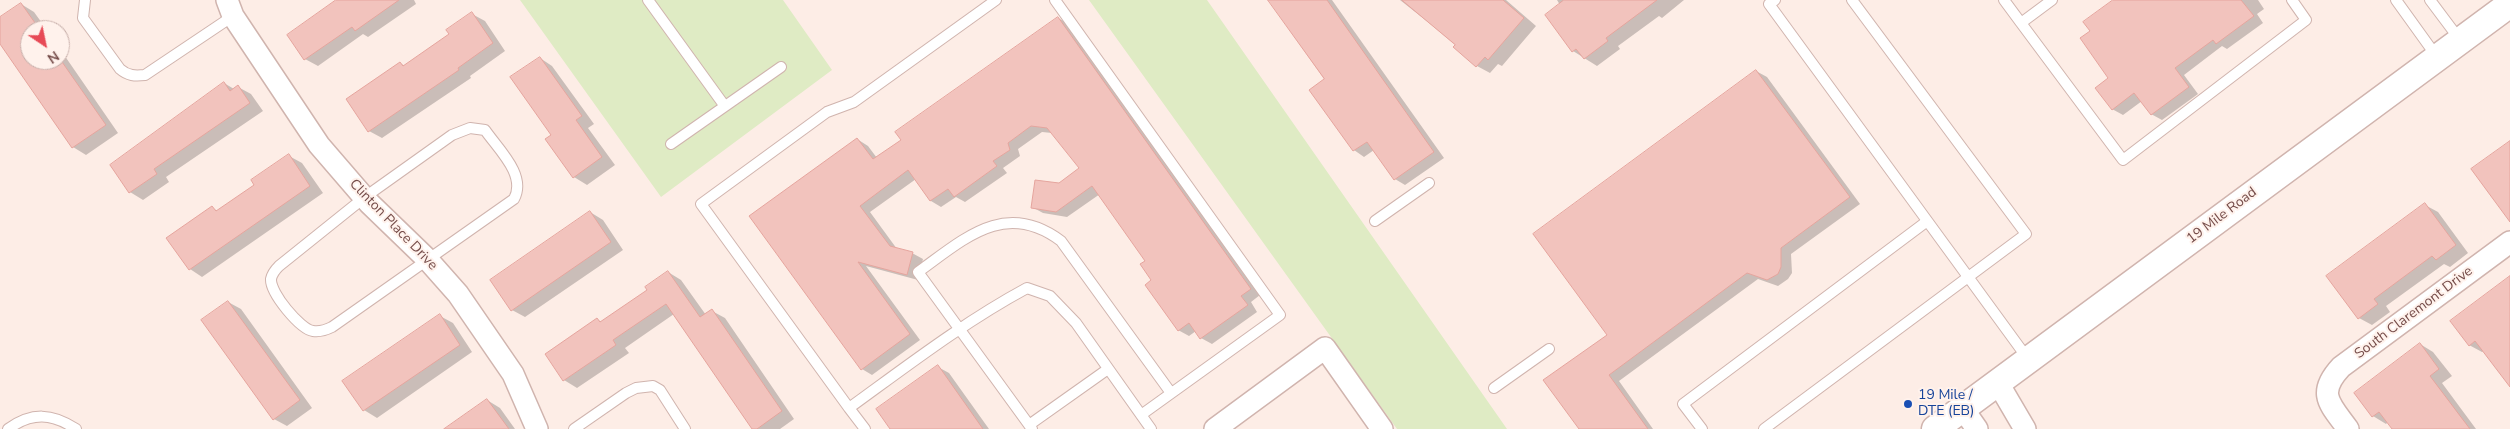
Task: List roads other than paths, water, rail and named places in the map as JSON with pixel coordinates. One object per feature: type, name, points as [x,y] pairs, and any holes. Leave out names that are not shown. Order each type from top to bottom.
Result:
[{"type":"street","name":"19 Mile Road","points":[[1935,429],[1970,419],[1998,383],[2510,4]]},
{"type":"street","name":"Clinton Place Drive","points":[[233,6],[319,145],[365,198],[427,259],[458,294],[506,362],[521,390],[537,429]]},
{"type":"street","name":"South Claremont Drive","points":[[2348,429],[2332,406],[2327,392],[2330,380],[2341,368],[2510,242]]},
{"type":"street","points":[[1215,429],[1326,348],[1382,429]]},
{"type":"street","points":[[1998,383],[2025,429]]},
{"type":"lane","points":[[85,0],[83,18],[120,69],[126,74],[136,76],[145,76],[233,6]]},
{"type":"lane","points":[[648,0],[724,105]]},
{"type":"lane","points":[[864,429],[701,204],[827,112],[854,102],[996,0]]},
{"type":"lane","points":[[1055,0],[1280,315],[1141,415]]},
{"type":"lane","points":[[1775,0],[1769,4],[2028,360]]},
{"type":"lane","points":[[1764,429],[2026,234],[1852,0]]},
{"type":"lane","points":[[2004,0],[2123,160],[2306,20],[2292,0]]},
{"type":"lane","points":[[2021,23],[2052,0]]},
{"type":"lane","points":[[2396,0],[2437,57]]},
{"type":"lane","points":[[2430,0],[2460,40]]},
{"type":"lane","points":[[671,144],[724,105],[781,67]]},
{"type":"lane","points":[[470,128],[485,130],[518,177],[518,192],[514,199],[427,259],[323,331],[312,331],[297,321],[272,289],[273,274],[279,266],[365,198],[452,135],[470,128]]},
{"type":"lane","points":[[1375,220],[1429,183]]},
{"type":"lane","points":[[1108,369],[1030,427],[918,272],[977,231],[995,224],[1014,222],[1036,226],[1061,241],[1171,393]]},
{"type":"lane","points":[[1702,429],[1683,404],[1926,222]]},
{"type":"lane","points":[[849,408],[997,304],[1027,288],[1050,296],[1076,323],[1151,429]]},
{"type":"lane","points":[[1494,388],[1549,349]]},
{"type":"lane","points":[[574,429],[626,393],[636,388],[653,386],[660,390],[685,429]]},
{"type":"lane","points":[[8,429],[35,416],[56,417],[76,429]]},
{"type":"place","name":"19 Mile / DTE (EB)","points":[[1908,404]]}]
